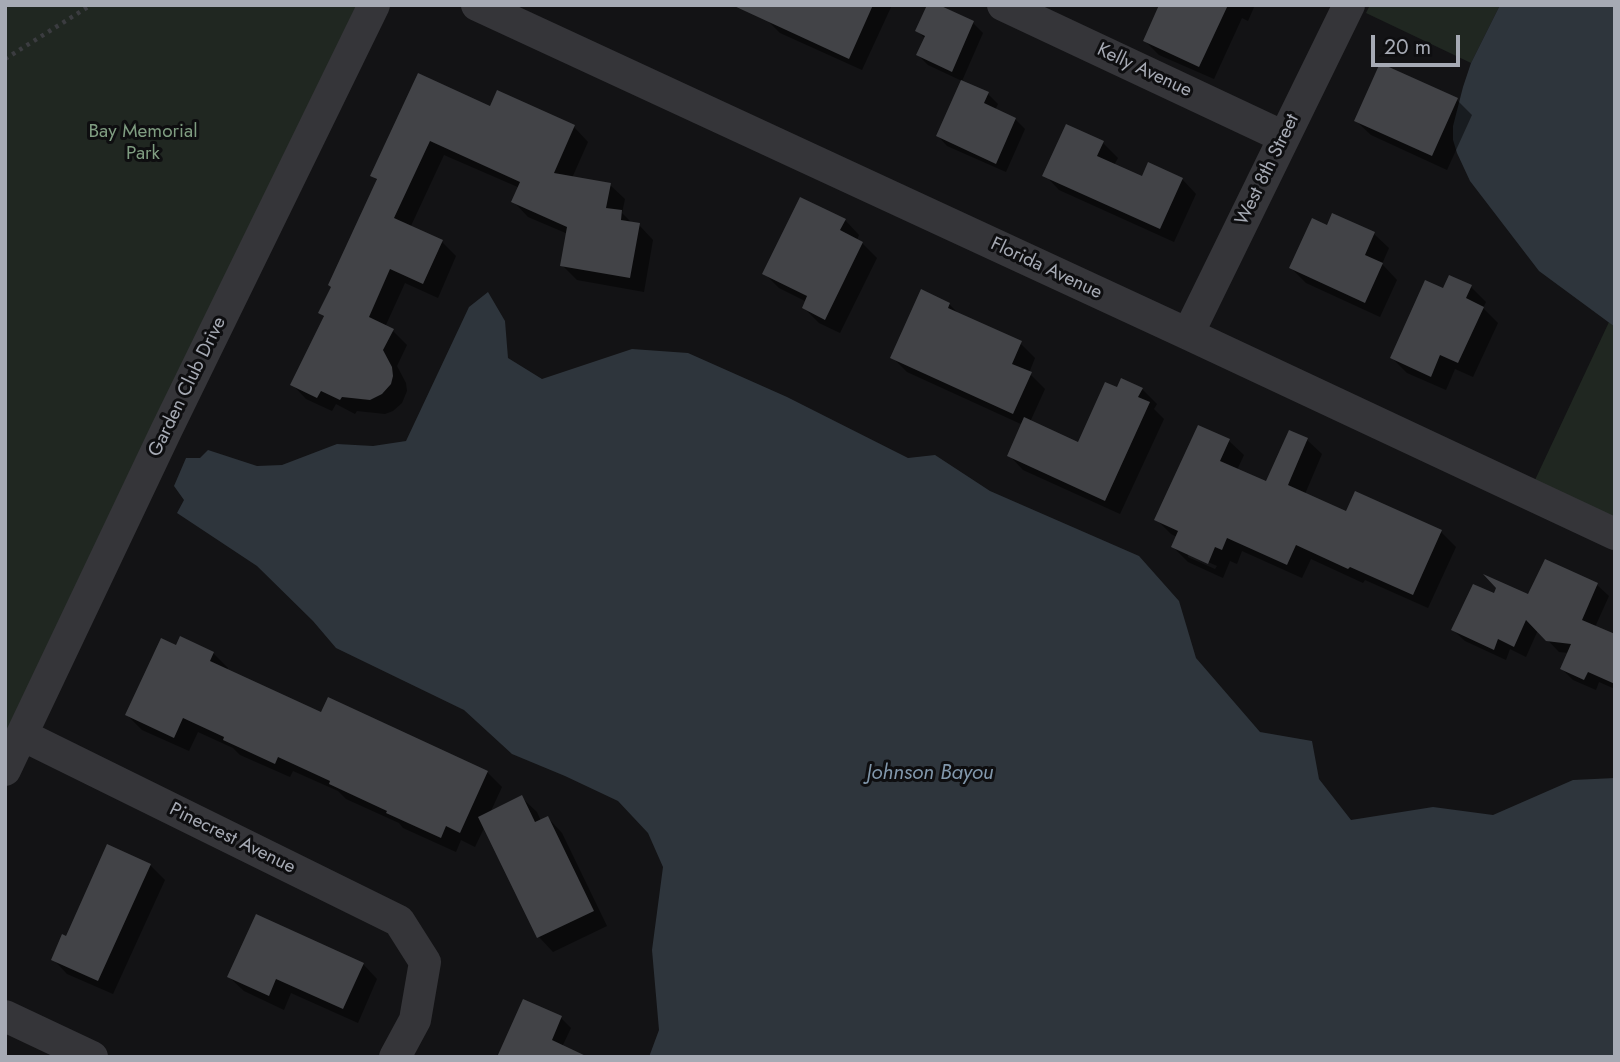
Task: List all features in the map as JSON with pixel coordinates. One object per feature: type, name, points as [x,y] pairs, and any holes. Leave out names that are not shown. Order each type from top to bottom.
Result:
[{"type":"street","name":"Garden Club Drive","points":[[5,770],[166,431],[374,5]]},
{"type":"street","name":"Florida Avenue","points":[[477,5],[1615,534]]},
{"type":"street","name":"Kelly Avenue","points":[[1003,5],[1284,137]]},
{"type":"street","name":"West 8th Street","points":[[1188,334],[1349,5]]},
{"type":"street","name":"Pinecrest Avenue","points":[[22,734],[399,921],[425,962],[415,1020],[395,1057]]},
{"type":"street","points":[[5,1016],[92,1057]]},
{"type":"path","points":[[5,59],[91,5]]},
{"type":"green space","name":"Bay Memorial Park","points":[[5,5],[360,5],[5,751]]},
{"type":"green space","points":[[1370,5],[1500,5],[1471,63],[1366,13]]},
{"type":"green space","points":[[1609,322],[1615,327],[1615,518],[1535,480]]},
{"type":"water","points":[[1500,5],[1615,5],[1615,327],[1539,271],[1470,181],[1457,153],[1453,126],[1463,87],[1471,63]]},
{"type":"water","name":"Johnson Bayou","points":[[488,292],[505,321],[508,358],[542,379],[632,349],[688,353],[787,397],[908,458],[935,455],[990,491],[1139,556],[1179,601],[1196,658],[1260,732],[1312,741],[1319,779],[1351,820],[1433,807],[1493,815],[1573,780],[1615,778],[1615,1057],[649,1057],[659,1030],[652,950],[663,867],[648,833],[618,801],[512,754],[464,710],[336,648],[313,621],[257,566],[177,513],[184,500],[174,486],[186,458],[200,458],[208,450],[257,466],[282,465],[337,444],[373,446],[406,441],[469,307]]},
{"type":"building","points":[[732,5],[873,5],[849,59]]},
{"type":"building","points":[[927,5],[939,5],[974,21],[952,72],[916,55],[925,36],[915,31]]},
{"type":"building","points":[[1159,5],[1228,5],[1199,67],[1143,41]]},
{"type":"building","points":[[1380,63],[1458,98],[1432,156],[1354,121]]},
{"type":"building","points":[[418,73],[490,106],[497,90],[575,125],[554,173],[611,183],[606,208],[622,210],[621,220],[640,223],[630,278],[560,266],[567,227],[511,202],[520,182],[430,141],[394,218],[443,240],[423,284],[390,269],[369,317],[394,329],[383,350],[392,367],[391,384],[382,394],[370,400],[342,397],[340,400],[321,391],[317,398],[290,385],[324,316],[318,313],[331,287],[328,285],[377,179],[370,176]]},
{"type":"building","points":[[961,80],[989,92],[984,103],[1016,118],[996,164],[936,136]]},
{"type":"building","points":[[1066,124],[1104,141],[1097,156],[1142,176],[1148,162],[1183,178],[1160,229],[1042,176]]},
{"type":"building","points":[[800,197],[846,219],[840,230],[863,242],[825,320],[802,308],[807,296],[762,274]]},
{"type":"building","points":[[1332,213],[1375,232],[1365,255],[1383,263],[1365,303],[1289,268],[1312,218],[1327,225]]},
{"type":"building","points":[[1449,275],[1472,285],[1466,298],[1484,307],[1458,363],[1440,355],[1431,377],[1390,358],[1425,280],[1443,288]]},
{"type":"building","points":[[921,289],[950,303],[948,308],[1022,341],[1012,364],[1032,372],[1013,414],[890,358]]},
{"type":"building","points":[[1121,378],[1143,388],[1138,397],[1150,402],[1105,501],[1007,456],[1024,417],[1078,442],[1105,382],[1117,387]]},
{"type":"building","points":[[1198,425],[1230,439],[1220,461],[1266,481],[1289,430],[1308,438],[1288,485],[1346,511],[1355,491],[1442,530],[1413,595],[1296,545],[1287,565],[1227,538],[1222,550],[1215,547],[1208,564],[1171,547],[1178,531],[1154,520]]},
{"type":"building","points":[[1545,559],[1598,583],[1582,620],[1615,634],[1615,684],[1588,672],[1584,680],[1560,669],[1571,644],[1546,641],[1526,620],[1514,647],[1498,639],[1494,650],[1451,630],[1473,584],[1494,593],[1496,588],[1483,574],[1528,594]]},
{"type":"building","points":[[180,636],[214,652],[210,661],[321,712],[328,697],[488,771],[460,833],[446,826],[441,838],[329,784],[330,781],[278,757],[275,764],[183,718],[174,738],[125,715],[161,638],[176,645]]},
{"type":"building","points":[[522,795],[535,822],[548,816],[594,911],[537,938],[478,817]]},
{"type":"building","points":[[107,844],[151,864],[98,981],[51,960],[62,934],[66,936]]},
{"type":"building","points":[[256,914],[364,963],[343,1009],[276,979],[269,996],[227,977]]},
{"type":"building","points":[[523,999],[562,1016],[552,1040],[588,1057],[497,1057]]}]
